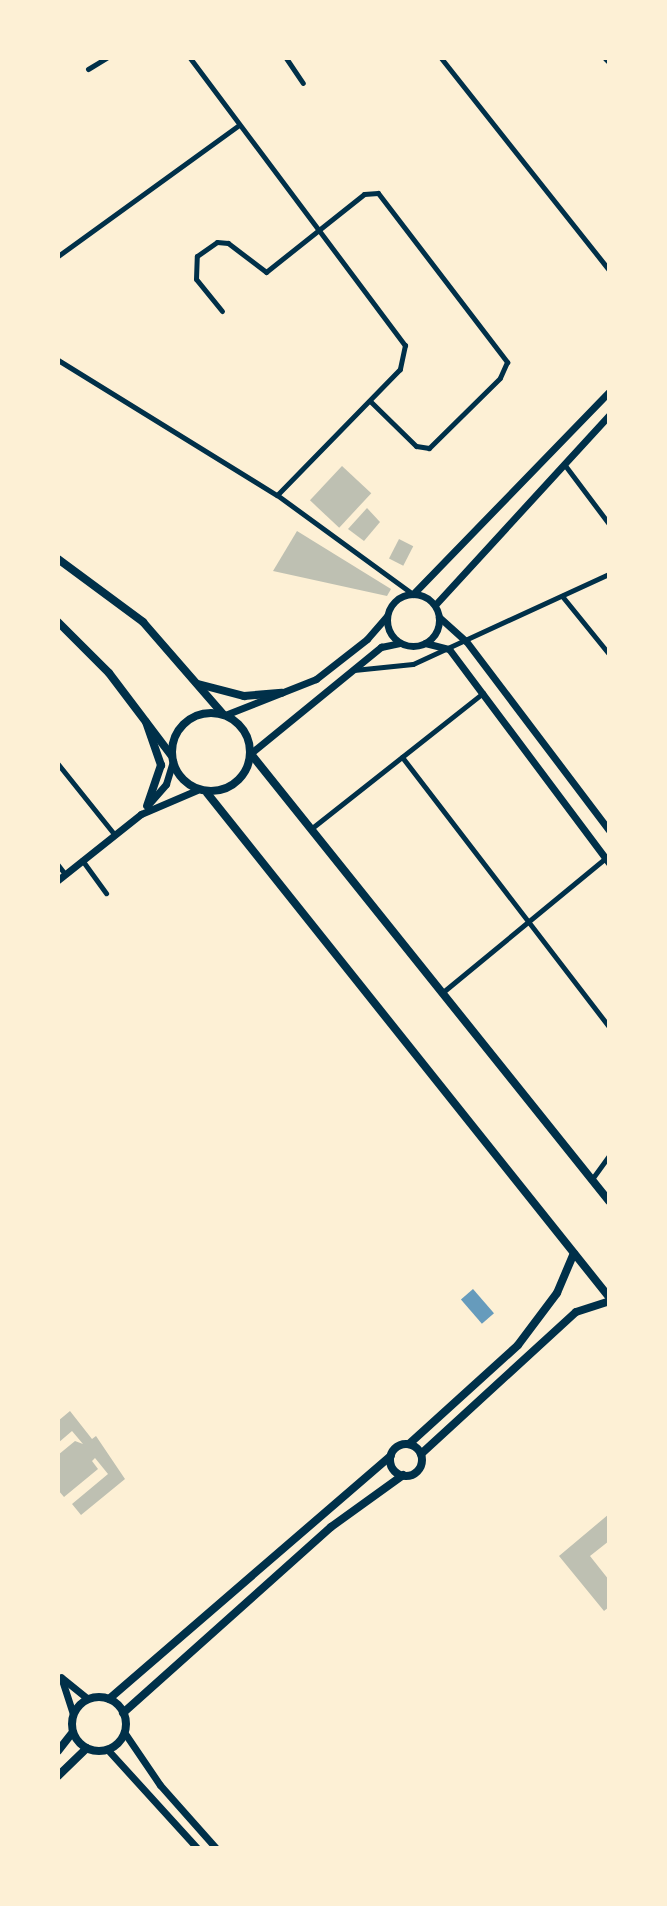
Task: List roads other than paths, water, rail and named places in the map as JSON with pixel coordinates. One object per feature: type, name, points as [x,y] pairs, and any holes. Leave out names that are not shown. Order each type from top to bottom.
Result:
[{"type":"main road","points":[[58,559],[122,604],[224,715],[247,734],[251,754],[609,1201]]},
{"type":"main road","points":[[58,622],[145,717],[197,790],[207,793],[609,1299],[576,1312],[421,1454],[417,1471],[403,1475],[331,1527],[123,1713]]},
{"type":"main road","points":[[197,683],[232,694],[282,693]]},
{"type":"main road","points":[[172,759],[175,738],[187,722],[204,714],[224,715]]},
{"type":"main road","points":[[144,810],[161,765],[145,717]]},
{"type":"main road","points":[[207,793],[237,782],[251,754]]},
{"type":"main road","points":[[58,1751],[73,1732],[73,1714],[88,1699],[109,1699],[391,1456],[398,1446],[409,1444],[518,1345],[557,1293],[574,1253]]},
{"type":"main road","points":[[409,1444],[421,1454]]},
{"type":"main road","points":[[391,1456],[394,1470],[403,1475]]},
{"type":"main road","points":[[73,1732],[87,1748],[107,1749],[124,1732],[123,1713],[109,1699]]},
{"type":"main road","points":[[58,1776],[87,1748]]},
{"type":"street","points":[[88,69],[106,58]]},
{"type":"street","points":[[190,58],[405,345],[400,369],[277,495]]},
{"type":"street","points":[[286,58],[303,83]]},
{"type":"street","points":[[441,58],[609,270]]},
{"type":"street","points":[[58,256],[239,125]]},
{"type":"street","points":[[222,311],[196,279],[197,256],[217,242],[228,243],[266,272],[364,194],[378,193],[504,354],[506,370],[429,448],[416,446],[370,401]]},
{"type":"street","points":[[58,360],[277,495],[413,594],[435,605],[439,617],[437,629],[425,643]]},
{"type":"street","points":[[224,715],[282,693],[331,668],[387,616],[396,600],[413,594],[609,392]]},
{"type":"street","points":[[435,605],[609,415]]},
{"type":"street","points":[[563,463],[609,524]]},
{"type":"street","points":[[353,670],[413,664],[609,574]]},
{"type":"street","points":[[562,596],[609,654]]},
{"type":"street","points":[[387,616],[388,629],[400,643]]},
{"type":"street","points":[[439,617],[466,641],[609,830]]},
{"type":"street","points":[[251,754],[381,647],[425,643],[449,649],[608,860],[443,992]]},
{"type":"street","points":[[312,828],[483,693]]},
{"type":"street","points":[[402,757],[609,1027]]},
{"type":"street","points":[[58,865],[62,877],[144,810],[166,784],[172,759]]},
{"type":"street","points":[[58,764],[114,834]]},
{"type":"street","points":[[144,810],[197,790]]},
{"type":"street","points":[[82,860],[106,893]]},
{"type":"street","points":[[592,1179],[609,1156]]},
{"type":"street","points":[[59,1676],[88,1699]]},
{"type":"street","points":[[59,1676],[73,1714]]},
{"type":"street","points":[[124,1732],[160,1785],[216,1848]]},
{"type":"street","points":[[107,1749],[197,1848]]},
{"type":"water","points":[[473,1289],[494,1313],[482,1324],[461,1299]]}]
